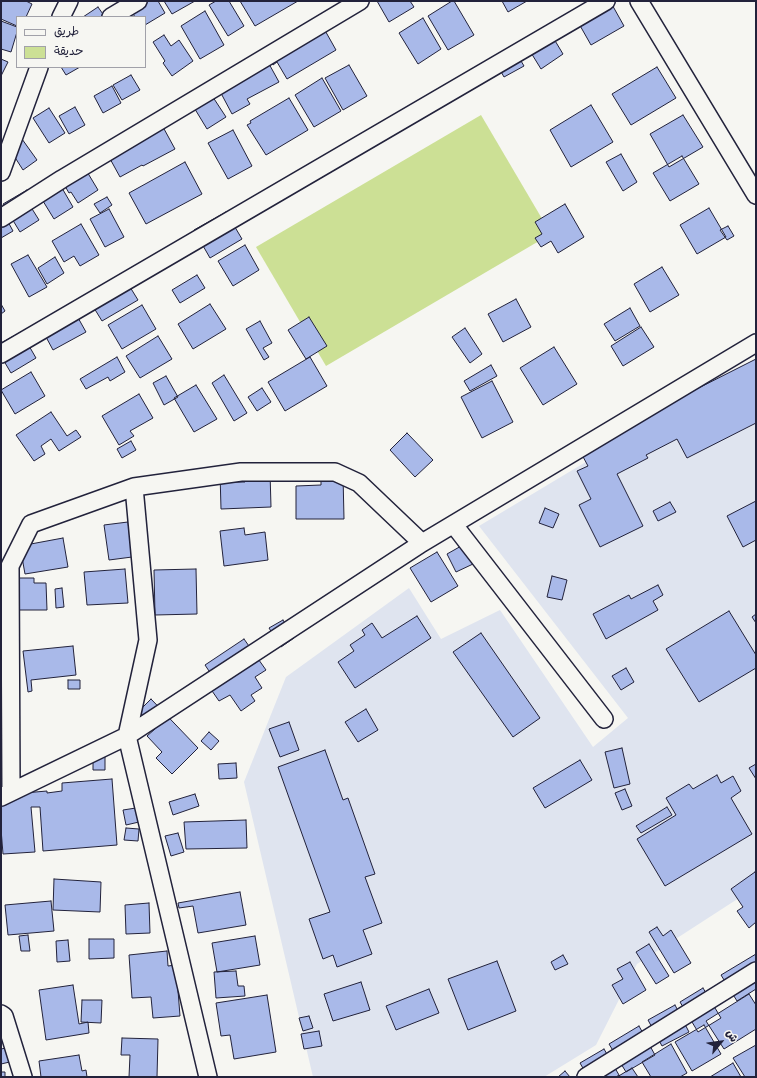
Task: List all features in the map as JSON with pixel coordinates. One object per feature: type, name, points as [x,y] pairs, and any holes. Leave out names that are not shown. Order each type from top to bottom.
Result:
[{"type":"street","points":[[61,16],[68,1]]},
{"type":"street","points":[[113,16],[138,1]]},
{"type":"street","points":[[1,218],[62,179],[360,1]]},
{"type":"street","points":[[1,354],[606,1]]},
{"type":"street","points":[[639,1],[756,195]]},
{"type":"street","points":[[1,172],[39,68]]},
{"type":"street","points":[[422,543],[359,483],[335,472],[241,472],[134,487],[31,524],[10,566],[6,794],[127,736],[422,543],[756,343]]},
{"type":"street","points":[[134,487],[148,640],[127,736],[208,1077]]},
{"type":"street","points":[[454,525],[604,719]]},
{"type":"street","points":[[586,1077],[756,971]]},
{"type":"street","points":[[1,1014],[4,1016],[23,1077]]},
{"type":"shaded area","points":[[756,360],[756,887],[637,964],[596,1045],[544,1077],[313,1077],[244,782],[286,677],[409,588],[441,639],[500,610],[593,747],[628,718],[479,526]]},
{"type":"green space","points":[[481,115],[551,234],[326,366],[256,247]]},
{"type":"building","points":[[1,1],[26,1],[32,4],[26,16],[16,16],[16,26],[1,19]]},
{"type":"building","points":[[125,1],[158,1],[165,13],[146,24],[146,16],[134,16]]},
{"type":"building","points":[[164,1],[195,1],[172,14]]},
{"type":"building","points":[[216,1],[229,1],[244,26],[228,36],[209,5]]},
{"type":"building","points":[[240,1],[298,1],[255,26]]},
{"type":"building","points":[[377,1],[410,1],[414,7],[389,22]]},
{"type":"building","points":[[454,1],[474,35],[448,50],[428,16]]},
{"type":"building","points":[[502,1],[527,1],[508,12]]},
{"type":"building","points":[[610,1],[624,26],[591,45],[574,15]]},
{"type":"building","points":[[98,7],[104,16],[84,16]]},
{"type":"building","points":[[205,11],[224,45],[200,59],[181,26]]},
{"type":"building","points":[[318,18],[336,50],[287,79],[277,62],[273,65],[266,53]]},
{"type":"building","points":[[423,18],[441,49],[418,64],[399,33]]},
{"type":"building","points":[[1,21],[16,27],[16,35],[11,52],[1,49]]},
{"type":"building","points":[[548,29],[563,54],[541,69],[525,43]]},
{"type":"building","points":[[164,35],[171,46],[179,40],[193,61],[172,76],[163,63],[165,61],[153,42]]},
{"type":"building","points":[[514,49],[524,66],[504,77],[495,61]]},
{"type":"building","points":[[263,53],[279,82],[247,99],[250,104],[232,114],[214,80]]},
{"type":"building","points":[[1,59],[8,62],[1,76]]},
{"type":"building","points":[[349,65],[367,96],[343,110],[325,78]]},
{"type":"building","points":[[657,67],[676,98],[631,125],[612,94]]},
{"type":"building","points":[[62,68],[78,68],[66,75]]},
{"type":"building","points":[[131,75],[140,90],[122,100],[113,85]]},
{"type":"building","points":[[322,78],[341,111],[314,127],[295,95]]},
{"type":"building","points":[[205,85],[226,117],[207,129],[187,96]]},
{"type":"building","points":[[112,86],[121,103],[103,113],[94,96]]},
{"type":"building","points":[[289,98],[308,130],[266,155],[247,125],[251,123],[250,121]]},
{"type":"building","points":[[591,105],[613,142],[571,167],[550,130]]},
{"type":"building","points":[[75,107],[85,125],[69,134],[59,116]]},
{"type":"building","points":[[49,108],[65,133],[49,143],[33,118]]},
{"type":"building","points":[[683,115],[703,147],[669,167],[650,134]]},
{"type":"building","points":[[157,116],[175,149],[120,177],[103,146]]},
{"type":"building","points":[[233,130],[252,166],[228,179],[208,143]]},
{"type":"building","points":[[22,139],[37,160],[23,170],[9,148]]},
{"type":"building","points":[[621,154],[637,182],[623,191],[606,162]]},
{"type":"building","points":[[682,156],[699,184],[670,201],[653,173]]},
{"type":"building","points":[[80,160],[98,190],[78,203],[71,192],[69,193],[58,174]]},
{"type":"building","points":[[185,162],[202,194],[146,224],[129,193]]},
{"type":"building","points":[[55,176],[73,207],[54,219],[35,188]]},
{"type":"building","points":[[27,190],[33,201],[29,204],[39,220],[20,232],[3,204]]},
{"type":"building","points":[[107,197],[112,205],[100,213],[94,204]]},
{"type":"building","points":[[565,204],[584,237],[558,253],[551,241],[541,247],[535,238],[542,234],[535,222]]},
{"type":"building","points":[[709,208],[726,237],[697,254],[680,225]]},
{"type":"building","points":[[1,209],[13,231],[1,238]]},
{"type":"building","points":[[109,209],[124,237],[105,247],[90,219]]},
{"type":"building","points":[[226,212],[242,239],[210,258],[194,230]]},
{"type":"building","points":[[81,224],[99,255],[80,266],[74,256],[64,262],[52,241]]},
{"type":"building","points":[[728,226],[734,236],[727,240],[720,230]]},
{"type":"building","points":[[245,245],[259,270],[233,286],[218,261]]},
{"type":"building","points":[[28,255],[47,287],[29,297],[11,264]]},
{"type":"building","points":[[55,257],[64,273],[47,284],[38,268]]},
{"type":"building","points":[[662,267],[679,295],[650,312],[634,284]]},
{"type":"building","points":[[122,274],[138,300],[102,321],[86,295]]},
{"type":"building","points":[[197,275],[205,288],[180,303],[172,290]]},
{"type":"building","points":[[516,299],[531,327],[503,342],[488,314]]},
{"type":"building","points":[[1,304],[5,311],[1,314]]},
{"type":"building","points":[[210,304],[226,329],[193,349],[178,324]]},
{"type":"building","points":[[142,305],[156,329],[122,349],[108,325]]},
{"type":"building","points":[[72,307],[86,332],[53,350],[39,324]]},
{"type":"building","points":[[630,308],[640,326],[615,341],[604,324]]},
{"type":"building","points":[[309,317],[327,346],[306,359],[288,330]]},
{"type":"building","points":[[260,321],[272,343],[263,348],[269,357],[264,360],[246,329]]},
{"type":"building","points":[[641,327],[654,347],[623,366],[611,346]]},
{"type":"building","points":[[465,328],[482,354],[470,363],[452,337]]},
{"type":"building","points":[[21,332],[36,358],[11,373],[1,356],[1,343]]},
{"type":"building","points":[[158,336],[172,359],[140,378],[126,356]]},
{"type":"building","points":[[554,347],[577,384],[543,405],[520,368]]},
{"type":"building","points":[[117,357],[125,372],[110,381],[108,377],[86,389],[80,379]]},
{"type":"building","points":[[310,357],[327,386],[285,411],[268,382]]},
{"type":"building","points":[[756,359],[756,423],[687,458],[677,439],[646,455],[648,458],[617,474],[643,526],[600,547],[579,505],[591,499],[577,471],[588,466],[581,453],[659,408]]},
{"type":"building","points":[[491,365],[497,376],[470,391],[464,381]]},
{"type":"building","points":[[31,372],[45,396],[15,414],[1,390]]},
{"type":"building","points":[[224,375],[247,413],[234,421],[212,383]]},
{"type":"building","points":[[166,376],[178,397],[164,405],[153,383]]},
{"type":"building","points":[[492,381],[513,422],[482,438],[461,397]]},
{"type":"building","points":[[196,385],[217,419],[194,432],[174,398]]},
{"type":"building","points":[[262,388],[271,402],[257,411],[248,397]]},
{"type":"building","points":[[139,394],[153,418],[130,431],[134,436],[119,445],[102,416]]},
{"type":"building","points":[[51,412],[67,436],[76,430],[81,437],[59,451],[51,439],[41,446],[45,454],[34,461],[16,435]]},
{"type":"building","points":[[407,433],[433,460],[415,477],[390,450]]},
{"type":"building","points":[[131,441],[136,450],[122,458],[117,449]]},
{"type":"building","points":[[270,472],[271,507],[221,509],[220,473],[231,473],[231,482],[245,482],[246,479]]},
{"type":"building","points":[[321,475],[343,475],[344,519],[296,519],[296,486],[321,485]]},
{"type":"building","points":[[756,501],[756,540],[743,547],[727,516]]},
{"type":"building","points":[[670,502],[676,512],[658,521],[653,511]]},
{"type":"building","points":[[545,508],[559,514],[553,528],[539,523]]},
{"type":"building","points":[[128,522],[132,557],[109,560],[104,525]]},
{"type":"building","points":[[244,528],[245,535],[265,532],[268,560],[224,566],[220,531]]},
{"type":"building","points":[[63,538],[68,567],[25,574],[20,546]]},
{"type":"building","points":[[463,545],[473,564],[456,572],[447,554]]},
{"type":"building","points":[[437,552],[458,586],[431,602],[410,568]]},
{"type":"building","points":[[125,569],[128,603],[87,605],[84,572]]},
{"type":"building","points":[[196,569],[197,614],[155,615],[154,570]]},
{"type":"building","points":[[552,576],[567,580],[562,600],[547,597]]},
{"type":"building","points":[[18,578],[34,578],[34,583],[46,583],[47,610],[19,610]]},
{"type":"building","points":[[658,585],[663,595],[653,601],[658,610],[606,639],[593,614],[629,595],[631,599]]},
{"type":"building","points":[[62,588],[64,607],[56,608],[55,589]]},
{"type":"building","points":[[729,611],[756,655],[756,668],[699,702],[666,649]]},
{"type":"building","points":[[756,614],[756,623],[752,617]]},
{"type":"building","points":[[417,616],[431,638],[355,688],[338,662],[354,651],[350,645],[365,635],[362,630],[372,623],[382,638]]},
{"type":"building","points":[[283,620],[294,638],[281,647],[269,628]]},
{"type":"building","points":[[481,633],[540,718],[513,737],[453,652]]},
{"type":"building","points":[[244,639],[266,670],[255,677],[262,688],[251,695],[255,701],[241,711],[230,695],[219,701],[210,688],[217,683],[205,665]]},
{"type":"building","points":[[73,646],[76,675],[31,680],[32,691],[28,692],[23,651]]},
{"type":"building","points":[[626,668],[634,682],[621,690],[612,676]]},
{"type":"building","points":[[68,680],[80,680],[80,689],[68,689]]},
{"type":"building","points":[[151,699],[198,748],[172,774],[156,758],[162,752],[147,736],[155,729],[138,712]]},
{"type":"building","points":[[366,709],[378,730],[358,742],[345,722]]},
{"type":"building","points":[[289,722],[299,750],[280,757],[269,729]]},
{"type":"building","points":[[209,732],[219,741],[211,750],[201,741]]},
{"type":"building","points":[[622,748],[630,784],[614,788],[605,752]]},
{"type":"building","points":[[325,750],[343,800],[348,798],[375,874],[365,877],[382,923],[363,930],[372,954],[337,967],[333,955],[323,959],[309,919],[330,912],[278,767]]},
{"type":"building","points":[[93,757],[105,757],[105,770],[93,770]]},
{"type":"building","points":[[580,760],[592,780],[545,808],[533,788]]},
{"type":"building","points":[[236,763],[237,778],[219,779],[218,764]]},
{"type":"building","points":[[756,764],[756,779],[749,768]]},
{"type":"building","points":[[717,775],[721,783],[733,776],[741,791],[731,798],[752,834],[665,886],[637,839],[676,815],[666,798],[689,784],[693,789]]},
{"type":"building","points":[[112,779],[117,845],[43,851],[40,807],[31,807],[35,852],[3,854],[1,795],[62,791],[62,783]]},
{"type":"building","points":[[625,789],[632,806],[622,810],[615,793]]},
{"type":"building","points":[[195,794],[199,806],[173,815],[169,802]]},
{"type":"building","points":[[667,807],[672,815],[641,833],[636,826]]},
{"type":"building","points":[[136,808],[139,822],[126,825],[123,810]]},
{"type":"building","points":[[246,820],[247,848],[186,849],[184,822]]},
{"type":"building","points":[[126,828],[139,829],[138,841],[124,840]]},
{"type":"building","points":[[178,833],[184,852],[171,856],[165,836]]},
{"type":"building","points":[[755,872],[756,922],[749,928],[737,911],[743,907],[731,889]]},
{"type":"building","points":[[54,879],[101,882],[100,912],[53,910]]},
{"type":"building","points":[[240,892],[246,925],[198,933],[193,906],[179,908],[178,903]]},
{"type":"building","points":[[51,901],[54,931],[8,935],[5,905]]},
{"type":"building","points":[[149,903],[150,933],[126,934],[125,905]]},
{"type":"building","points":[[657,927],[663,936],[671,930],[691,963],[674,973],[649,932]]},
{"type":"building","points":[[28,935],[30,951],[21,951],[19,936]]},
{"type":"building","points":[[255,936],[260,965],[217,972],[212,943]]},
{"type":"building","points":[[89,939],[114,939],[114,958],[89,959]]},
{"type":"building","points":[[68,940],[70,961],[57,962],[56,941]]},
{"type":"building","points":[[649,944],[669,976],[656,984],[636,952]]},
{"type":"building","points":[[167,951],[168,966],[176,965],[180,1016],[153,1018],[151,997],[132,998],[129,955]]},
{"type":"building","points":[[756,954],[756,989],[737,1001],[721,975]]},
{"type":"building","points":[[563,955],[568,964],[555,970],[551,962]]},
{"type":"building","points":[[497,961],[516,1011],[468,1030],[448,979]]},
{"type":"building","points":[[630,962],[646,990],[623,1004],[612,985],[623,979],[617,969]]},
{"type":"building","points":[[236,971],[238,986],[244,986],[245,996],[216,998],[214,972]]},
{"type":"building","points":[[361,982],[370,1010],[333,1021],[324,994]]},
{"type":"building","points":[[73,985],[79,1024],[88,1022],[89,1033],[46,1040],[39,990]]},
{"type":"building","points":[[703,988],[721,1018],[698,1032],[680,1002]]},
{"type":"building","points":[[429,989],[439,1013],[396,1030],[386,1006]]},
{"type":"building","points":[[749,994],[756,1005],[756,1029],[724,1049],[706,1021]]},
{"type":"building","points":[[267,995],[276,1052],[234,1059],[230,1035],[221,1036],[216,1003]]},
{"type":"building","points":[[82,1000],[102,1000],[101,1023],[81,1022]]},
{"type":"building","points":[[675,1005],[689,1032],[662,1046],[648,1020]]},
{"type":"building","points":[[309,1016],[313,1028],[303,1031],[299,1018]]},
{"type":"building","points":[[704,1025],[721,1054],[692,1071],[675,1042]]},
{"type":"building","points":[[639,1026],[655,1055],[626,1072],[609,1044]]},
{"type":"building","points":[[319,1031],[322,1046],[304,1049],[301,1034]]},
{"type":"building","points":[[122,1038],[158,1039],[157,1077],[129,1077],[130,1055],[121,1055]]},
{"type":"building","points":[[671,1044],[687,1073],[680,1077],[651,1077],[642,1062]]},
{"type":"building","points":[[756,1045],[756,1077],[745,1077],[733,1058]]},
{"type":"building","points":[[11,1047],[14,1061],[1,1064],[1,1049]]},
{"type":"building","points":[[604,1049],[619,1075],[616,1077],[588,1077],[580,1063]]},
{"type":"building","points":[[79,1055],[82,1071],[86,1070],[87,1077],[41,1077],[39,1061]]},
{"type":"building","points":[[733,1063],[741,1077],[710,1077]]},
{"type":"building","points":[[632,1068],[638,1077],[617,1077]]},
{"type":"building","points":[[565,1071],[570,1077],[558,1077]]},
{"type":"building","points":[[1,1072],[5,1072],[5,1077],[1,1077]]}]
